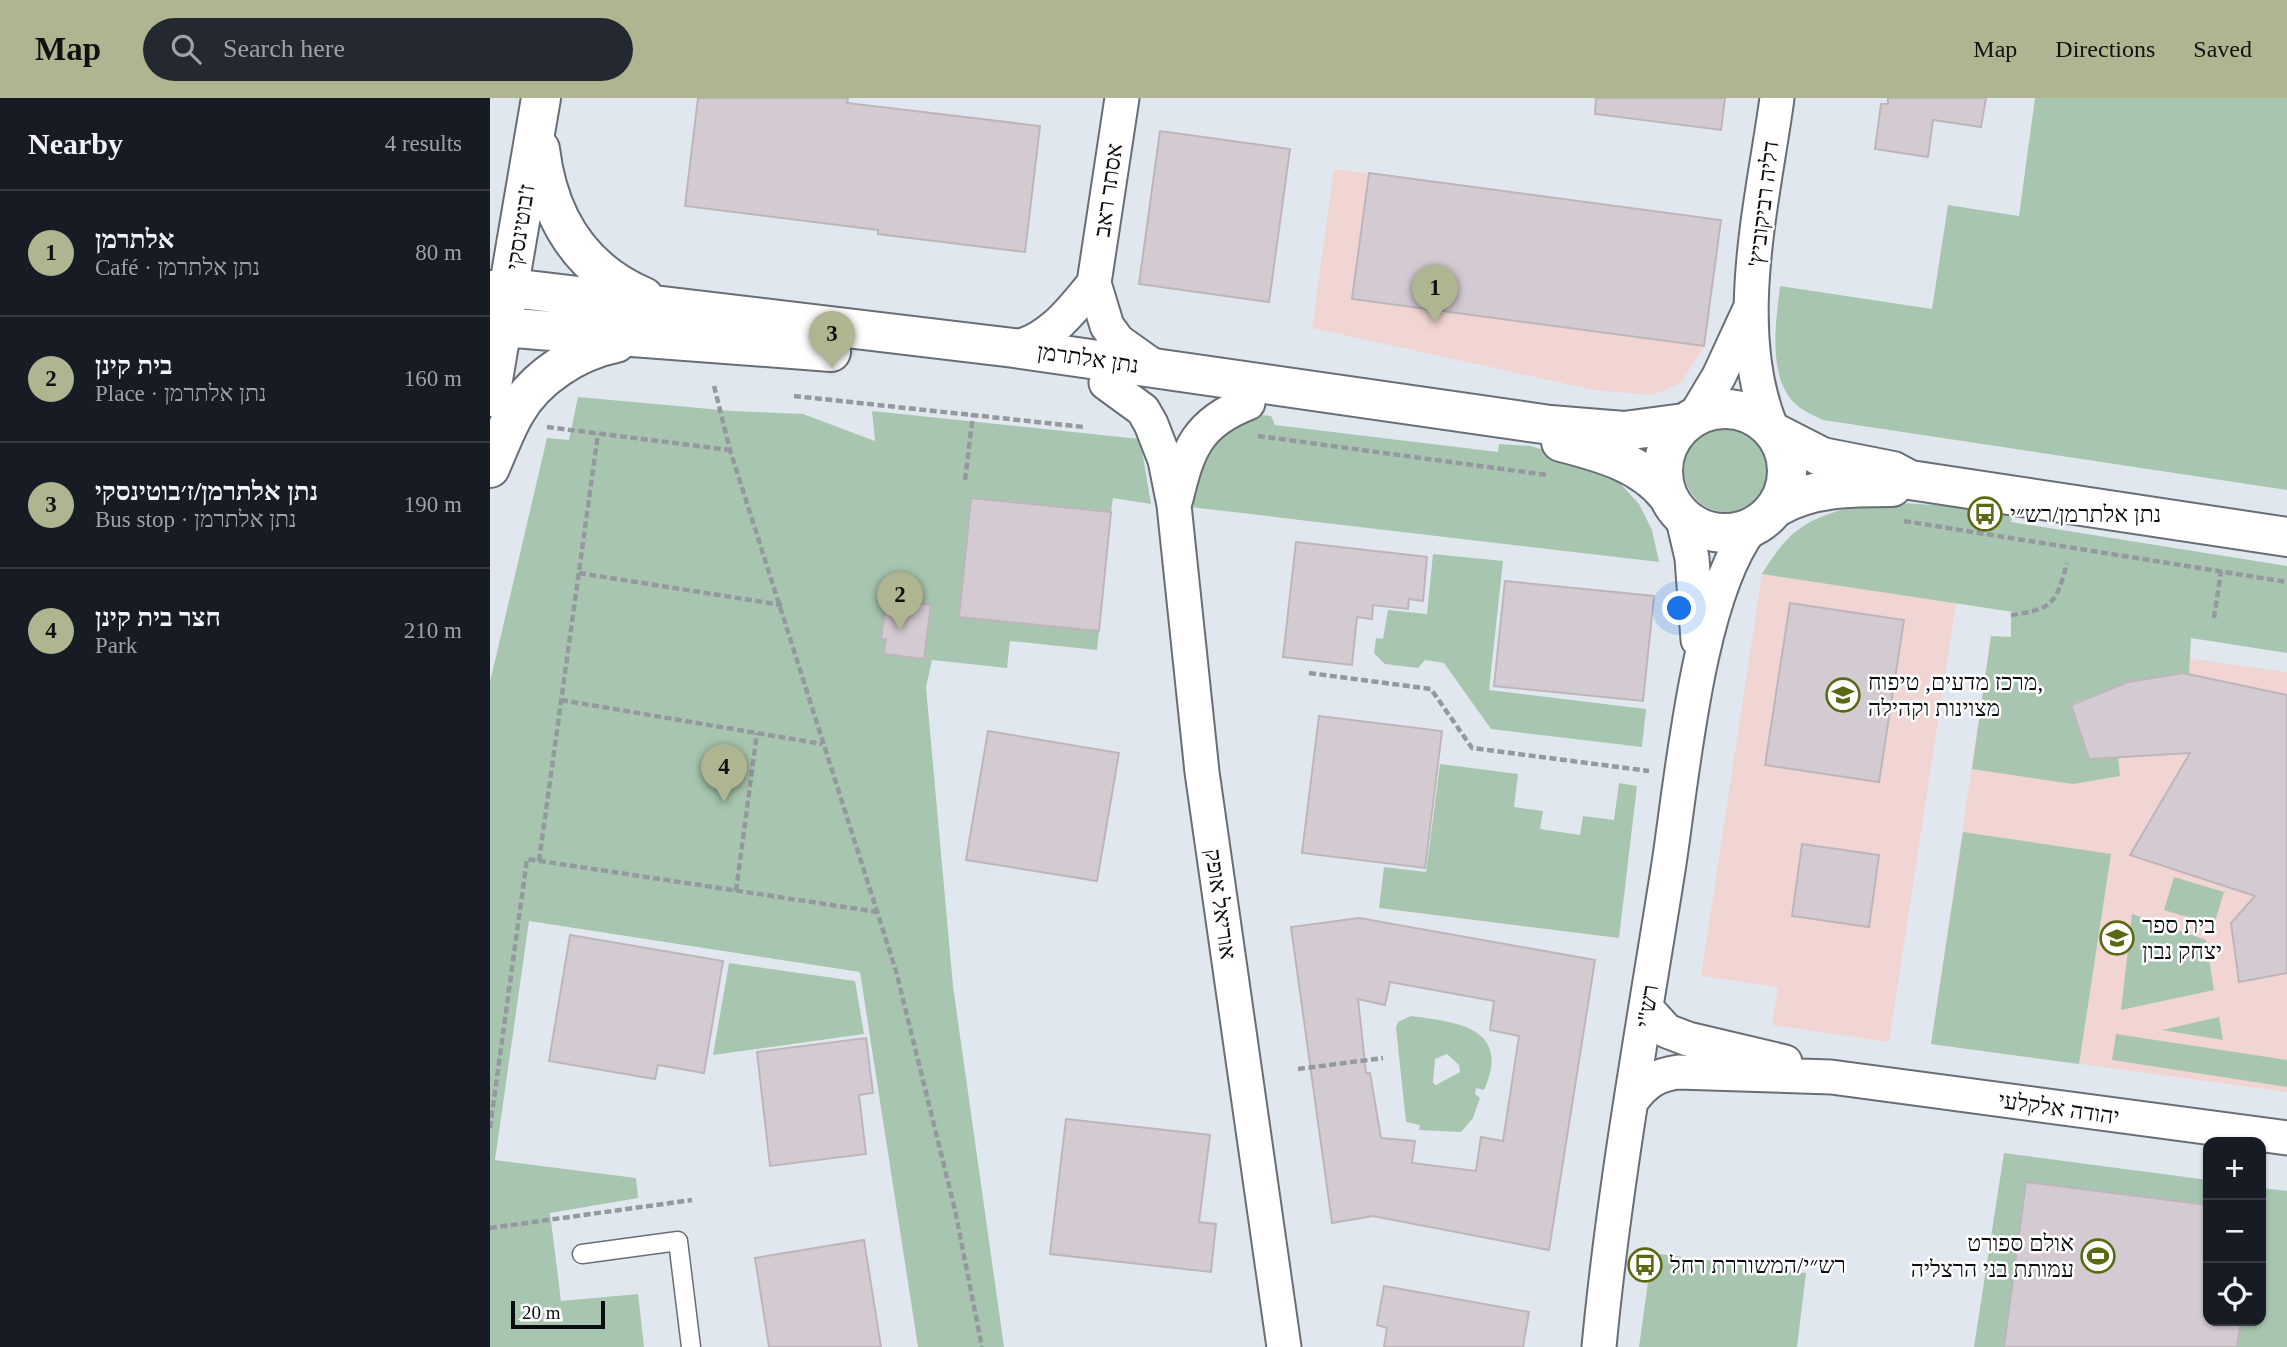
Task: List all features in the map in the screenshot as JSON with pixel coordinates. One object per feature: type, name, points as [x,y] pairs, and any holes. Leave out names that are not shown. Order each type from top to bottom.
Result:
[{"type":"street","name":"אסתר ראב","points":[[1122,98],[1094,283],[1107,326],[1118,341],[1156,368]]},
{"type":"street","name":"'דליה רביקוביץ","points":[[1774,431],[1761,403],[1749,311],[1777,98]]},
{"type":"street","points":[[539,107],[545,181],[560,224],[588,262],[609,278],[666,306]]},
{"type":"street","name":"ז'בוטינסקי","points":[[490,397],[499,306],[539,107]]},
{"type":"street","points":[[1014,348],[1029,344],[1062,321],[1094,283]]},
{"type":"street","name":"נתן אלתרמן","points":[[499,306],[666,306],[1014,348],[1582,428],[1624,430],[1690,419]]},
{"type":"street","name":"נתן אלתרמן","points":[[499,306],[632,339],[794,348],[1106,383],[1249,419],[1543,437],[1636,468],[1654,479],[1675,505]]},
{"type":"street","name":"'דליה רביקוביץ","points":[[1690,419],[1719,376],[1749,311]]},
{"type":"street","points":[[490,468],[516,411],[546,379],[580,353],[632,339]]},
{"type":"street","name":"אוריאל אופק","points":[[1106,383],[1143,410],[1165,460],[1174,505],[1202,772],[1284,1347]]},
{"type":"street","points":[[1910,480],[1893,487],[1843,487],[1794,497],[1764,518],[1718,533],[1702,529],[1675,505],[1663,465],[1673,435],[1690,419],[1714,409],[1735,408],[1755,415],[1774,431],[1822,457],[1893,471],[1910,480],[2287,537]]},
{"type":"street","name":"אוריאל אופק","points":[[1174,505],[1185,464],[1198,436],[1223,413],[1249,419]]},
{"type":"street","points":[[1764,518],[1788,478],[1784,448],[1774,431]]},
{"type":"street","name":"רש\"י","points":[[1675,505],[1692,558],[1700,667]]},
{"type":"street","name":"רש\"י","points":[[1600,1347],[1646,1008],[1700,667],[1717,602],[1742,540],[1764,518]]},
{"type":"street","name":"יהודה אלקלעי","points":[[1646,1008],[1667,1031],[1677,1035],[1803,1066],[1830,1077]]},
{"type":"street","name":"יהודה אלקלעי","points":[[1633,1099],[1642,1087],[1659,1074],[1830,1077],[2287,1138]]},
{"type":"street","name":"אוריאל אופק","points":[[1278,1301],[1278,1347]]},
{"type":"lane","points":[[582,1254],[678,1241],[691,1347]]},
{"type":"path","points":[[714,386],[730,450],[782,605],[822,744],[896,971],[955,1210],[982,1347]]},
{"type":"path","points":[[794,396],[1084,427]]},
{"type":"path","points":[[965,480],[973,414]]},
{"type":"path","points":[[1249,419],[1555,476]]},
{"type":"path","points":[[543,426],[730,450]]},
{"type":"path","points":[[539,861],[598,434]]},
{"type":"path","points":[[1892,519],[2287,582]]},
{"type":"path","points":[[2011,615],[2043,610],[2050,605],[2060,591],[2067,563]]},
{"type":"path","points":[[2214,618],[2221,571]]},
{"type":"path","points":[[578,573],[782,605]]},
{"type":"path","points":[[1309,673],[1431,689],[1472,748],[1650,771]]},
{"type":"path","points":[[561,700],[822,744]]},
{"type":"path","points":[[736,891],[757,733]]},
{"type":"path","points":[[490,1128],[527,859],[877,912]]},
{"type":"path","points":[[1298,1069],[1383,1058]]},
{"type":"path","points":[[490,1228],[692,1200]]},
{"type":"shaded area","points":[[1334,169],[1721,220],[1704,346],[1681,383],[1653,395],[1594,390],[1312,328]]},
{"type":"shaded area","points":[[1762,574],[1956,603],[1889,1042],[1772,1025],[1778,987],[1701,976]]},
{"type":"shaded area","name":"בית ספר יצחק נבון","points":[[1991,636],[2041,638],[2287,672],[2287,1092],[1931,1044]]},
{"type":"green space","points":[[2035,98],[2287,98],[2287,490],[1823,420],[1801,409],[1789,396],[1777,367],[1776,333],[1780,286],[1932,309],[1948,205],[2019,216]]},
{"type":"green space","points":[[578,397],[732,411],[803,414],[875,441],[872,411],[1140,439],[1151,504],[1113,498],[1111,512],[971,498],[959,617],[1099,631],[1097,650],[1010,641],[1007,668],[932,660],[926,687],[953,986],[1004,1347],[918,1347],[860,972],[529,921],[495,1160],[636,1178],[638,1198],[550,1213],[561,1301],[638,1294],[644,1347],[490,1347],[490,682],[547,438],[569,440]]},
{"type":"green space","points":[[1253,414],[1271,416],[1275,425],[1498,452],[1499,444],[1530,446],[1605,467],[1639,504],[1652,530],[1659,562],[1190,507],[1206,443]]},
{"type":"green space","points":[[1718,428],[1734,428],[1750,435],[1761,446],[1768,462],[1765,486],[1756,500],[1734,512],[1718,512],[1702,505],[1691,494],[1684,478],[1684,462],[1691,446],[1702,435]]},
{"type":"green space","points":[[1870,501],[2013,510],[2011,522],[2287,566],[2287,653],[2191,638],[2189,675],[2128,682],[2071,704],[2089,758],[2118,757],[2120,776],[2073,784],[1972,769],[1991,636],[2011,637],[2011,615],[2020,613],[1762,574],[1795,532],[1833,512]]},
{"type":"green space","points":[[1433,554],[1503,561],[1489,690],[1646,709],[1642,747],[1491,729],[1444,663],[1425,660],[1418,668],[1385,664],[1374,653],[1376,638],[1383,639],[1388,610],[1427,614]]},
{"type":"green space","points":[[1440,764],[1518,774],[1514,807],[1543,811],[1540,829],[1580,835],[1583,816],[1614,820],[1619,783],[1637,786],[1619,938],[1379,908],[1384,867],[1426,872]]},
{"type":"green space","points":[[1963,832],[2111,854],[2079,1064],[1931,1044]]},
{"type":"green space","points":[[2174,877],[2224,892],[2214,925],[2164,910]]},
{"type":"green space","points":[[2132,914],[2206,940],[2214,990],[2121,1010]]},
{"type":"green space","points":[[729,963],[855,981],[864,1034],[713,1055]]},
{"type":"green space","points":[[1411,1016],[1446,1021],[1476,1032],[1486,1041],[1491,1053],[1491,1069],[1484,1090],[1476,1088],[1475,1094],[1480,1098],[1473,1118],[1461,1132],[1419,1130],[1420,1125],[1406,1122],[1396,1028],[1398,1022]],"holes":[[[1447,1054],[1459,1065],[1460,1072],[1436,1085],[1433,1083],[1435,1059]]]},
{"type":"green space","points":[[2219,1017],[2223,1040],[2162,1030]]},
{"type":"green space","points":[[2116,1034],[2287,1060],[2287,1087],[2112,1060]]},
{"type":"green space","name":"אולם ספורט עמותת בני הרצליה","points":[[2004,1153],[2203,1179],[2203,1326],[2266,1326],[2266,1189],[2287,1191],[2287,1347],[1974,1347]]},
{"type":"green space","points":[[1652,1253],[1806,1273],[1797,1347],[1639,1347]]},
{"type":"building","points":[[698,98],[848,98],[847,103],[1040,126],[1025,252],[685,206]]},
{"type":"building","points":[[1596,98],[1725,98],[1721,130],[1595,114]]},
{"type":"building","points":[[1888,98],[1986,98],[1981,127],[1933,120],[1928,157],[1875,149],[1881,104],[1888,104]]},
{"type":"building","points":[[1160,131],[1290,149],[1269,302],[1139,284]]},
{"type":"building","points":[[1369,173],[1721,220],[1704,346],[1352,299]]},
{"type":"building","points":[[971,498],[1111,512],[1099,631],[959,617]]},
{"type":"building","points":[[1296,542],[1427,557],[1423,601],[1409,599],[1408,609],[1373,605],[1372,619],[1357,617],[1352,665],[1283,657]]},
{"type":"building","points":[[1505,581],[1654,596],[1643,701],[1494,686]]},
{"type":"building","points":[[886,600],[931,605],[924,659],[884,654],[886,639],[881,639]]},
{"type":"building","points":[[1790,603],[1904,620],[1879,782],[1765,765]]},
{"type":"building","points":[[2183,673],[2287,695],[2287,973],[2239,982],[2231,923],[2255,896],[2130,855],[2190,753],[2089,759],[2071,705],[2128,682]]},
{"type":"building","points":[[1319,716],[1442,731],[1425,868],[1302,853]]},
{"type":"building","points":[[988,731],[1119,753],[1097,881],[966,860]]},
{"type":"building","points":[[1802,844],[1879,855],[1869,927],[1792,916]]},
{"type":"building","points":[[1359,918],[1595,960],[1549,1250],[1373,1216],[1332,1223],[1291,927]],"holes":[[[1390,982],[1494,1001],[1490,1030],[1519,1036],[1503,1141],[1481,1137],[1476,1171],[1412,1163],[1415,1141],[1381,1138],[1370,1073],[1366,1073],[1358,999],[1385,1005]]]},
{"type":"building","points":[[570,935],[723,961],[704,1073],[658,1065],[655,1079],[549,1061]]},
{"type":"building","points":[[866,1038],[873,1093],[859,1095],[866,1154],[770,1166],[757,1052]]},
{"type":"building","points":[[1066,1119],[1210,1135],[1199,1222],[1216,1224],[1211,1272],[1050,1254]]},
{"type":"building","name":"אולם ספורט עמותת בני הרצליה","points":[[2026,1182],[2203,1204],[2203,1326],[2240,1326],[2237,1347],[2004,1347]]},
{"type":"building","points":[[864,1240],[881,1347],[769,1347],[755,1258]]},
{"type":"building","points":[[1384,1286],[1529,1312],[1523,1347],[1384,1347],[1387,1328],[1377,1325]]},
{"type":"place","name":"אלתרמן","points":[[1435,323]]},
{"type":"place","name":"נתן אלתרמן/ז׳בוטינסקי","points":[[832,369]]},
{"type":"place","name":"נתן אלתרמן/רש״י","points":[[1985,514]]},
{"type":"place","name":"בית קינן","points":[[900,630]]},
{"type":"place","name":"מרכז מדעים, טיפוח, מצוינות וקהילה","points":[[1843,695]]},
{"type":"place","name":"חצר בית קינן","points":[[724,802]]},
{"type":"place","name":"בית ספר יצחק נבון","points":[[2117,938]]},
{"type":"place","name":"אולם ספורט עמותת בני הרצליה","points":[[2098,1256]]},
{"type":"place","name":"רש״י/המשוררת רחל","points":[[1645,1265]]}]
